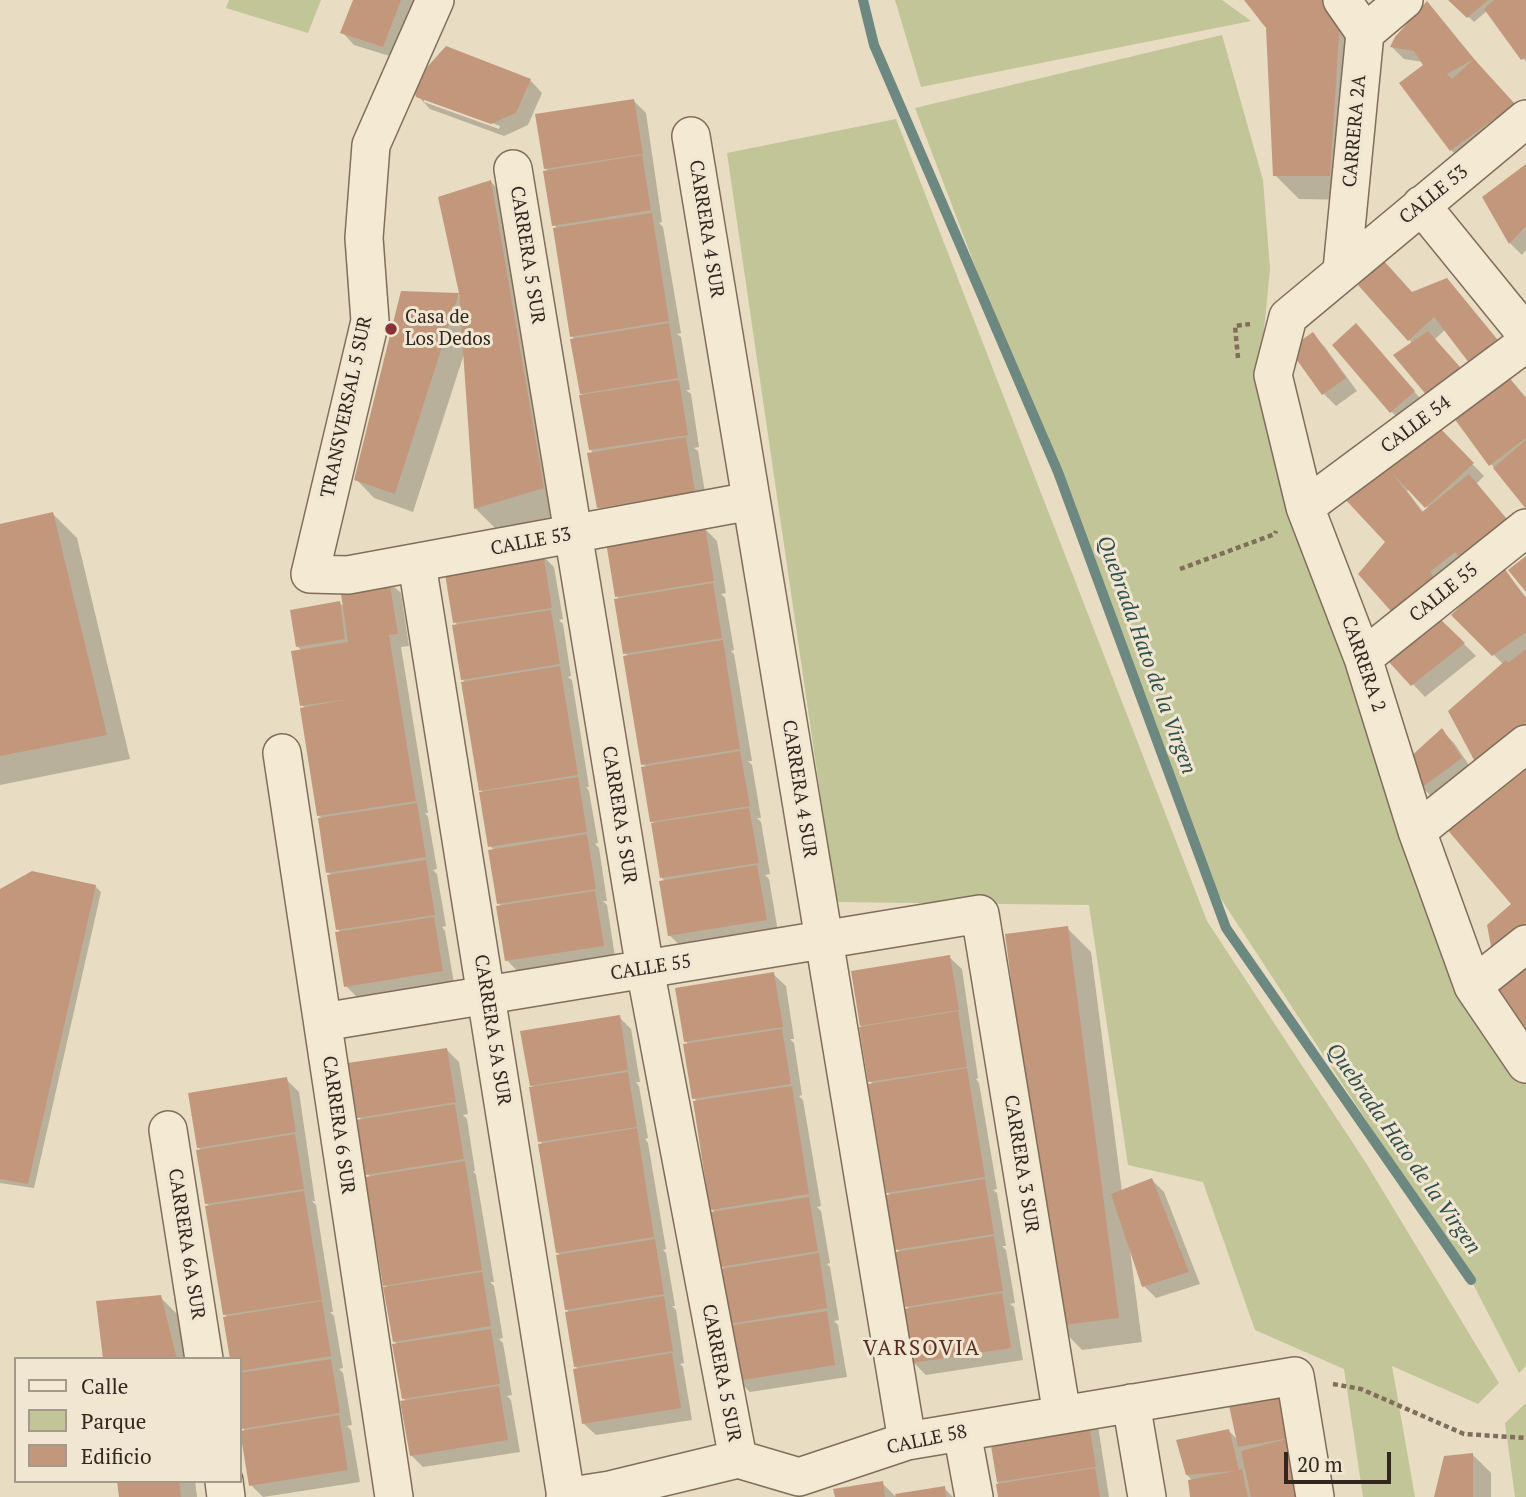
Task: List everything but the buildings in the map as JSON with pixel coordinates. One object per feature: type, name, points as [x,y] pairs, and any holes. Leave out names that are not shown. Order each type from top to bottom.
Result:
[{"type":"street","name":"TRANSVERSAL 5 SUR","points":[[310,574],[370,321],[364,237],[370,145],[435,0]]},
{"type":"street","points":[[1342,0],[1365,33],[1404,0]]},
{"type":"street","name":"CARRERA 2A","points":[[1342,270],[1365,33]]},
{"type":"street","name":"CALLE 53","points":[[1342,270],[1526,119]]},
{"type":"street","name":"CARRERA 4 SUR","points":[[691,136],[907,1441]]},
{"type":"street","name":"CARRERA 5 SUR","points":[[513,169],[645,969],[738,1459]]},
{"type":"street","points":[[1421,205],[1526,334]]},
{"type":"street","points":[[1288,317],[1342,270]]},
{"type":"street","name":"CARRERA 2","points":[[1288,317],[1273,375],[1291,516],[1363,658],[1417,831],[1472,986],[1526,1065]]},
{"type":"street","name":"CALLE 54","points":[[1291,516],[1526,343]]},
{"type":"street","name":"CALLE 53","points":[[310,574],[348,576],[751,501]]},
{"type":"street","name":"CALLE 55","points":[[1363,658],[1526,528]]},
{"type":"street","name":"CARRERA 5A SUR","points":[[418,564],[565,1497]]},
{"type":"street","points":[[1417,831],[1526,744]]},
{"type":"street","name":"CARRERA 6 SUR","points":[[282,753],[394,1497]]},
{"type":"street","name":"CALLE 55","points":[[323,1022],[980,914]]},
{"type":"street","name":"CARRERA 3 SUR","points":[[980,914],[1062,1415]]},
{"type":"street","points":[[1472,986],[1526,944]]},
{"type":"street","name":"CARRERA 6A SUR","points":[[168,1130],[204,1357]]},
{"type":"street","points":[[1295,1376],[1315,1497]]},
{"type":"street","name":"CALLE 58","points":[[738,1459],[800,1487],[907,1441],[1295,1376]]},
{"type":"street","points":[[1131,1403],[1147,1497]]},
{"type":"street","points":[[962,1432],[974,1497]]},
{"type":"street","points":[[565,1497],[610,1493],[738,1459]]},
{"type":"path","points":[[1238,361],[1235,326],[1288,317]]},
{"type":"path","points":[[1180,569],[1275,534],[1291,516]]},
{"type":"path","points":[[1295,1376],[1361,1389],[1464,1434],[1526,1438]]},
{"type":"green space","points":[[229,0],[321,0],[308,33],[226,8]]},
{"type":"green space","points":[[895,0],[1222,0],[1251,21],[921,87]]},
{"type":"green space","points":[[1222,35],[1263,180],[1270,269],[1259,381],[1526,1073],[1526,1366],[1519,1373],[1471,1280],[1208,879],[915,108]]},
{"type":"green space","points":[[896,119],[1207,921],[1366,1163],[1499,1383],[1478,1404],[1392,1366],[1415,1497],[1363,1497],[1344,1369],[1255,1330],[1203,1182],[1128,1165],[1089,905],[836,902],[727,153]]},
{"type":"green space","points":[[1526,1403],[1526,1497],[1515,1497],[1505,1423]]},
{"type":"waterway","name":"Quebrada Hato de la Virgen","points":[[863,0],[874,45],[1058,472],[1226,928],[1471,1280]]},
{"type":"place","name":"Casa de Los Dedos","points":[[391,329]]},
{"type":"district","name":"VARSOVIA","points":[[922,1349]]}]
